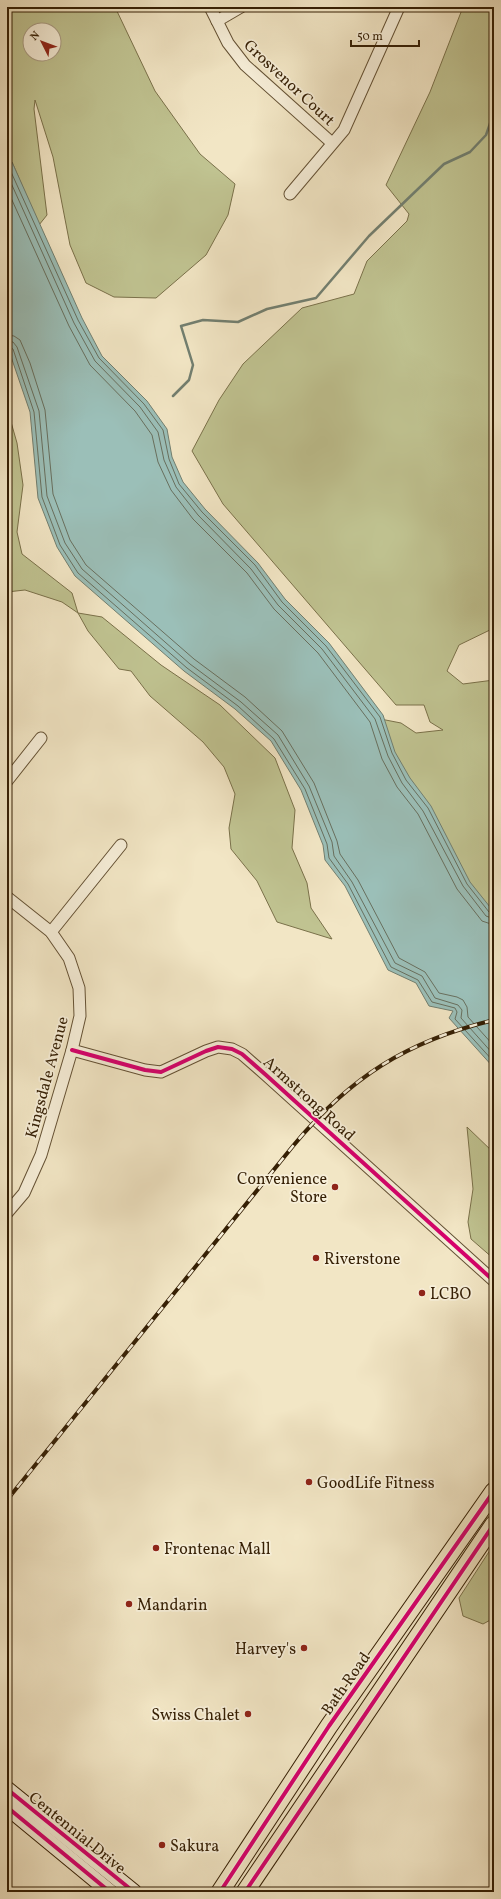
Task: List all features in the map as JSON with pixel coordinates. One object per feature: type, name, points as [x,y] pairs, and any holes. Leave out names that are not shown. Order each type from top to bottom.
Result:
[{"type":"main road","name":"Bath Road","points":[[220,1892],[329,1726],[494,1491]]},
{"type":"main road","points":[[245,1892],[494,1524]]},
{"type":"main road","name":"Centennial Drive","points":[[7,1789],[134,1892]]},
{"type":"main road","name":"Centennial Drive","points":[[7,1807],[110,1892]]},
{"type":"street","name":"Grosvenor Court","points":[[210,7],[228,43],[245,65],[332,143]]},
{"type":"street","points":[[217,21],[241,7]]},
{"type":"street","points":[[290,194],[344,130],[399,7]]},
{"type":"street","points":[[7,781],[41,738]]},
{"type":"street","points":[[51,932],[121,845]]},
{"type":"street","name":"Kingsdale Avenue","points":[[7,897],[51,932],[69,958],[79,988],[80,1016],[72,1050],[41,1155],[24,1193],[7,1213]]},
{"type":"street","name":"Armstrong Road","points":[[72,1050],[145,1070],[161,1072],[218,1047],[232,1049],[242,1054],[494,1281]]},
{"type":"green space","points":[[7,7],[115,7],[155,91],[200,154],[235,184],[228,215],[206,255],[156,298],[114,297],[86,283],[70,245],[53,157],[35,100],[34,109],[47,215],[39,225],[12,162],[7,157]]},
{"type":"green space","points":[[463,7],[494,7],[494,628],[459,645],[447,671],[463,684],[494,680],[494,946],[365,716],[401,723],[416,733],[443,730],[430,722],[424,705],[396,705],[223,504],[192,451],[219,400],[243,364],[302,308],[354,294],[367,261],[407,221],[409,214],[386,185],[430,92]]},
{"type":"green space","points":[[7,408],[17,443],[23,485],[17,532],[22,554],[72,593],[78,613],[62,602],[25,590],[7,592]]},
{"type":"green space","points":[[78,613],[102,617],[161,665],[220,705],[275,758],[295,810],[292,848],[307,883],[311,908],[332,939],[277,922],[257,881],[231,849],[229,828],[235,794],[224,767],[203,742],[150,696],[131,671],[119,669],[88,631]]},
{"type":"green space","points":[[467,1127],[494,1153],[494,1259],[471,1239],[468,1222],[473,1189]]},
{"type":"green space","points":[[494,1544],[494,1618],[483,1624],[463,1616],[459,1598]]},
{"type":"water","points":[[7,157],[12,162],[82,318],[102,356],[147,401],[167,429],[172,457],[183,482],[205,509],[258,563],[285,599],[329,643],[383,715],[395,752],[410,778],[431,806],[470,882],[494,912],[494,1068],[449,1018],[453,1011],[429,1006],[416,983],[388,970],[345,886],[325,860],[323,845],[301,790],[271,741],[235,709],[184,671],[75,576],[57,547],[38,498],[30,412],[7,345]]},
{"type":"waterway","points":[[173,396],[189,380],[193,365],[181,326],[203,320],[238,322],[267,309],[316,298],[369,236],[444,164],[470,152],[486,135],[494,112]]},
{"type":"railway","points":[[7,1500],[293,1146],[336,1100],[382,1065],[407,1051],[434,1039],[494,1020]]},
{"type":"cycle path","points":[[72,1050],[145,1070],[161,1072],[218,1047],[232,1049],[242,1054],[494,1281]]},
{"type":"cycle path","points":[[220,1892],[329,1726],[494,1491]]},
{"type":"cycle path","points":[[245,1892],[494,1524]]},
{"type":"cycle path","points":[[7,1789],[134,1892]]},
{"type":"cycle path","points":[[7,1807],[110,1892]]},
{"type":"place","name":"Convenience Store","points":[[335,1187]]},
{"type":"place","name":"Riverstone","points":[[316,1258]]},
{"type":"place","name":"LCBO","points":[[422,1293]]},
{"type":"place","name":"GoodLife Fitness","points":[[309,1482]]},
{"type":"place","name":"Frontenac Mall","points":[[156,1548]]},
{"type":"place","name":"Mandarin","points":[[129,1604]]},
{"type":"place","name":"Harvey's","points":[[304,1648]]},
{"type":"place","name":"Swiss Chalet","points":[[248,1714]]},
{"type":"place","name":"Sakura","points":[[162,1845]]}]
